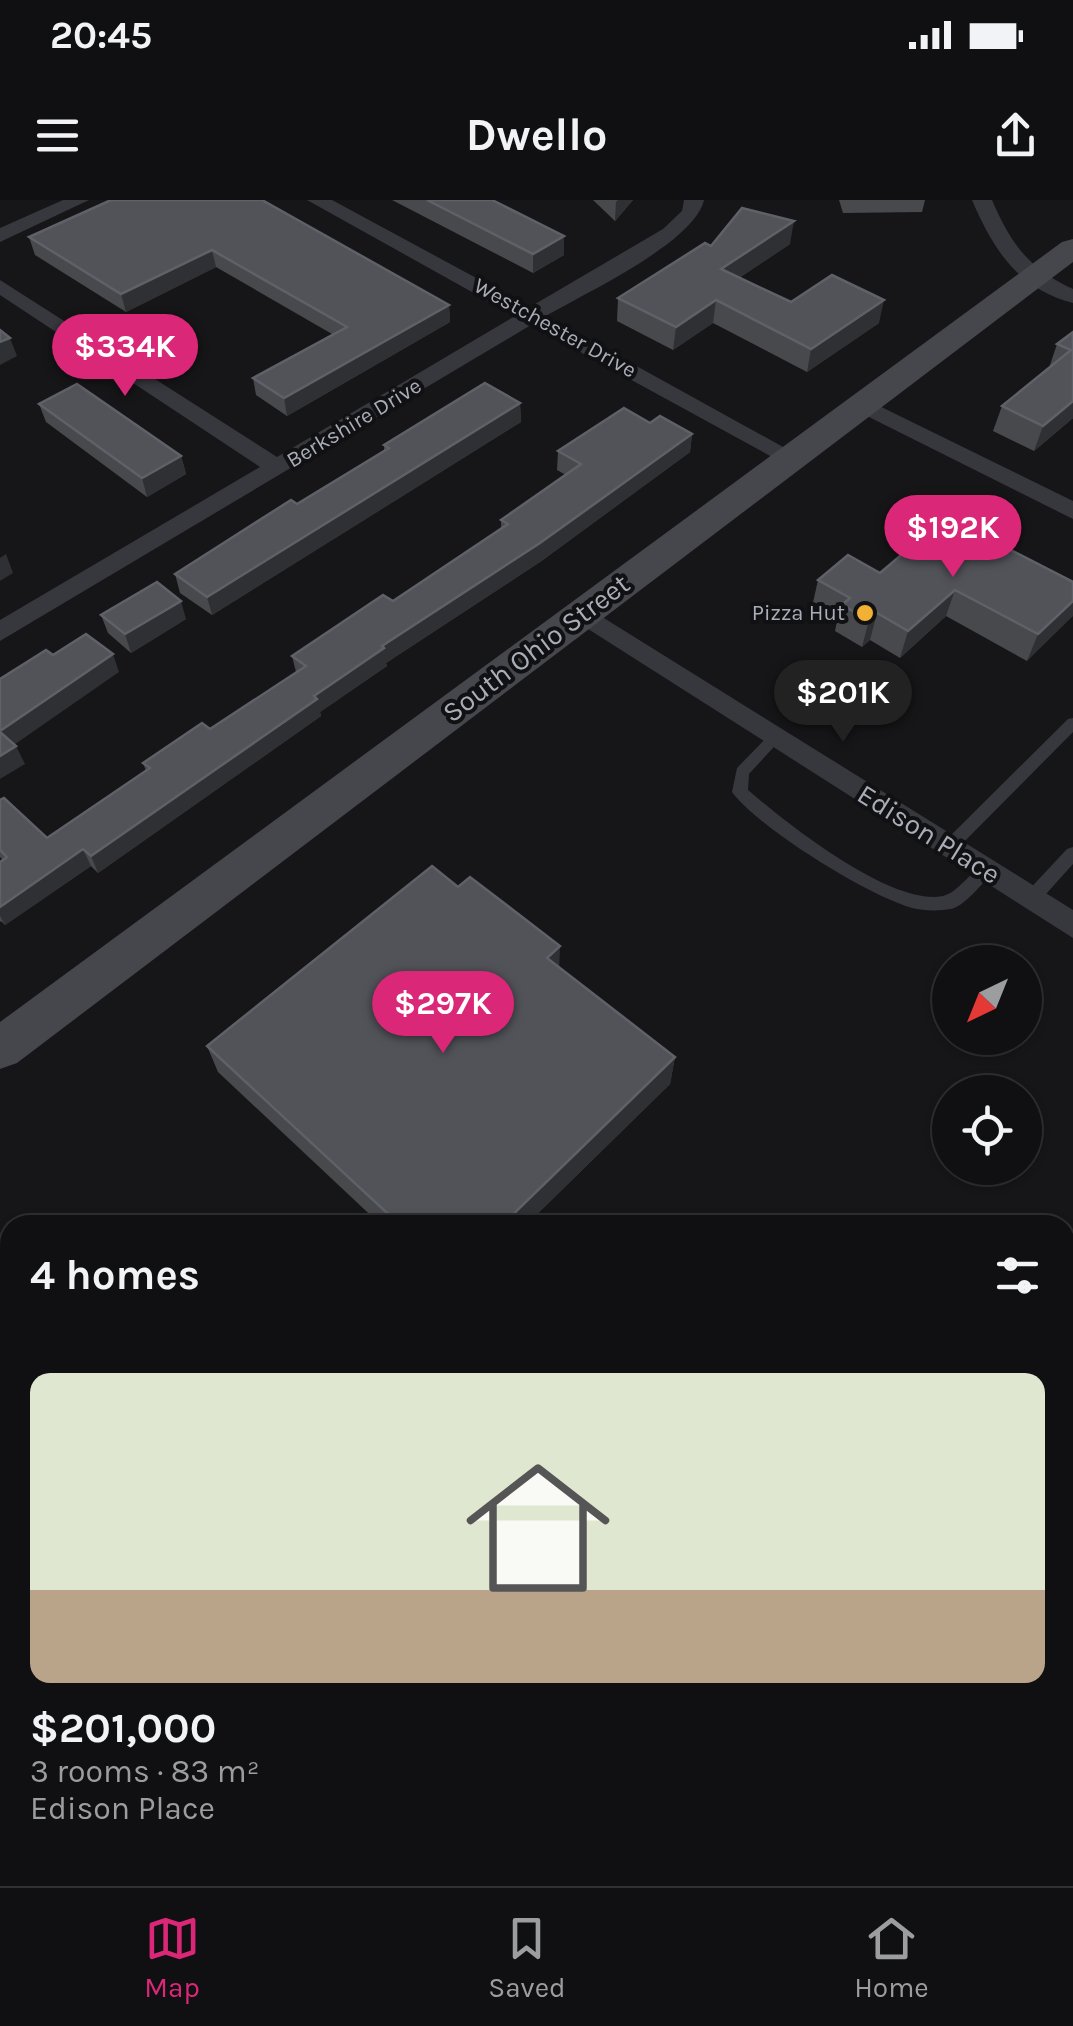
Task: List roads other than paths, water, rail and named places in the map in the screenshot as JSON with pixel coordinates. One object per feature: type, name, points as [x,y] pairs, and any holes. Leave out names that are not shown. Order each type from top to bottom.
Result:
[{"type":"main road","name":"South Ohio Street","points":[[0,1049],[1073,248]]},
{"type":"street","points":[[0,236],[80,200]]},
{"type":"street","name":"Westchester Drive","points":[[317,200],[791,458]]},
{"type":"street","name":"Berkshire Drive","points":[[0,632],[670,233],[691,213],[694,200]]},
{"type":"street","points":[[982,200],[1002,248],[1031,279],[1073,297]]},
{"type":"street","points":[[0,286],[278,468]]},
{"type":"street","points":[[863,405],[1073,511]]},
{"type":"street","name":"Edison Place","points":[[582,614],[1073,926]]},
{"type":"lane","points":[[948,847],[1073,724]]},
{"type":"lane","points":[[776,737],[742,772],[740,792],[766,816],[862,877],[916,903],[951,902],[986,870]]},
{"type":"lane","points":[[1032,900],[1073,853]]},
{"type":"place","name":"Pizza Hut","points":[[865,613]]}]
